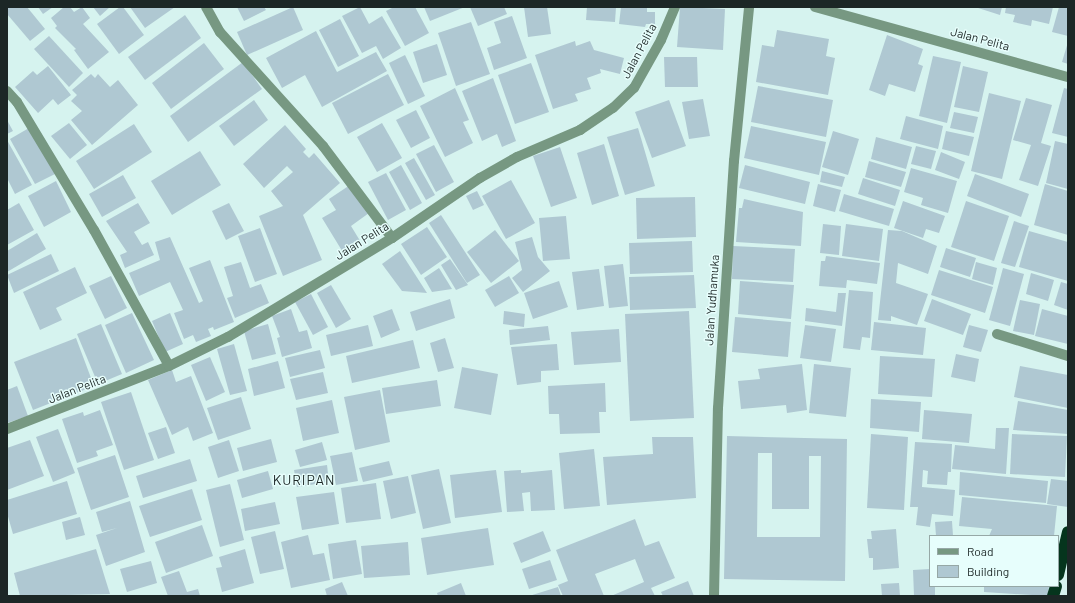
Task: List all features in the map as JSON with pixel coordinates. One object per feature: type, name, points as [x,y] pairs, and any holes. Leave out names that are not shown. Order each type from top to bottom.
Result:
[{"type":"highway","points":[[1059,571],[1068,532]]},
{"type":"street","points":[[206,7],[220,32],[322,146],[392,238]]},
{"type":"street","name":"Jalan Pelita","points":[[7,429],[169,366],[228,337],[392,238],[480,178],[517,157],[580,130],[613,108],[634,88],[661,40],[675,7]]},
{"type":"street","name":"Jalan Yudhamuka","points":[[714,596],[718,408],[734,161],[749,7]]},
{"type":"street","name":"Jalan Pelita","points":[[815,7],[1068,77]]},
{"type":"street","points":[[7,91],[17,102],[94,230],[169,366]]},
{"type":"street","points":[[997,334],[1068,356]]},
{"type":"building","points":[[7,7],[27,7],[45,29],[30,41],[7,14]]},
{"type":"building","points":[[38,7],[53,7],[43,14]]},
{"type":"building","points":[[64,7],[70,7],[74,12],[82,7],[90,18],[83,24],[109,52],[88,69],[74,50],[76,49],[55,28],[57,26],[51,18]]},
{"type":"building","points":[[93,7],[110,7],[100,16]]},
{"type":"building","points":[[120,7],[123,7],[144,35],[119,54],[97,24]]},
{"type":"building","points":[[130,7],[175,7],[145,28]]},
{"type":"building","points":[[237,7],[264,7],[266,10],[244,21]]},
{"type":"building","points":[[293,7],[303,30],[247,55],[237,32]]},
{"type":"building","points":[[360,7],[369,24],[382,16],[401,48],[383,59],[376,46],[362,53],[342,16]]},
{"type":"building","points":[[394,7],[415,7],[429,33],[405,46],[386,11]]},
{"type":"building","points":[[424,7],[465,7],[430,21]]},
{"type":"building","points":[[470,7],[504,7],[507,14],[478,26]]},
{"type":"building","points":[[524,7],[547,7],[551,34],[528,37]]},
{"type":"building","points":[[587,7],[616,7],[615,22],[586,20]]},
{"type":"building","points":[[621,7],[647,7],[647,12],[655,12],[655,24],[646,24],[645,27],[619,24]]},
{"type":"building","points":[[680,7],[725,9],[723,50],[677,47]]},
{"type":"building","points":[[975,7],[1002,7],[1000,15]]},
{"type":"building","points":[[1006,7],[1053,7],[1049,24],[1032,20],[1031,26],[1013,22],[1015,15],[1005,13]]},
{"type":"building","points":[[1059,7],[1068,7],[1068,36],[1052,32]]},
{"type":"building","points":[[185,15],[201,38],[145,80],[128,57]]},
{"type":"building","points":[[512,16],[527,58],[494,70],[487,48],[501,43],[494,22]]},
{"type":"building","points":[[340,19],[359,56],[338,67],[319,30]]},
{"type":"building","points":[[471,22],[490,74],[456,86],[438,33]]},
{"type":"building","points":[[777,30],[829,39],[826,56],[835,58],[828,95],[756,82],[762,45],[774,47]]},
{"type":"building","points":[[316,31],[337,72],[376,52],[387,71],[322,107],[305,75],[282,88],[266,58]]},
{"type":"building","points":[[887,35],[923,49],[918,64],[923,66],[915,92],[889,84],[885,96],[869,90]]},
{"type":"building","points":[[49,36],[83,73],[69,87],[34,49]]},
{"type":"building","points":[[575,41],[576,46],[590,41],[594,50],[624,58],[620,74],[600,69],[601,73],[587,78],[591,89],[575,94],[578,101],[553,109],[535,55]]},
{"type":"building","points":[[1068,42],[1068,64],[1062,62]]},
{"type":"building","points":[[204,43],[224,69],[171,109],[152,83]]},
{"type":"building","points":[[437,44],[447,75],[423,83],[413,52]]},
{"type":"building","points":[[405,55],[425,96],[408,104],[389,63]]},
{"type":"building","points":[[933,56],[961,62],[947,123],[919,116]]},
{"type":"building","points":[[664,57],[697,57],[698,87],[665,87]]},
{"type":"building","points":[[243,62],[262,89],[188,142],[170,116]]},
{"type":"building","points":[[531,63],[549,112],[515,124],[498,75]]},
{"type":"building","points":[[48,66],[71,95],[58,105],[53,99],[38,113],[15,87],[33,71],[37,75]]},
{"type":"building","points":[[963,66],[988,72],[979,112],[954,107]]},
{"type":"building","points":[[91,74],[95,78],[98,74],[110,87],[118,80],[138,105],[92,145],[71,120],[82,111],[71,101],[77,95],[72,90]]},
{"type":"building","points":[[388,74],[404,105],[348,134],[332,103]]},
{"type":"building","points":[[493,78],[516,141],[502,147],[497,134],[482,141],[462,91]]},
{"type":"building","points":[[758,86],[833,100],[826,137],[751,122]]},
{"type":"building","points":[[455,88],[469,120],[463,122],[473,143],[445,157],[420,106]]},
{"type":"building","points":[[1064,88],[1068,89],[1068,137],[1052,133]]},
{"type":"building","points":[[989,93],[1021,101],[1002,179],[971,171]]},
{"type":"building","points":[[1026,98],[1052,105],[1041,143],[1051,146],[1038,186],[1019,180],[1031,145],[1013,140]]},
{"type":"building","points":[[703,99],[710,136],[689,139],[682,102]]},
{"type":"building","points":[[254,100],[268,120],[234,146],[219,126]]},
{"type":"building","points":[[669,100],[686,146],[652,158],[635,112]]},
{"type":"building","points":[[416,110],[430,138],[411,148],[396,120]]},
{"type":"building","points":[[954,112],[978,117],[974,133],[950,128]]},
{"type":"building","points":[[906,116],[943,126],[938,149],[900,139]]},
{"type":"building","points":[[7,120],[13,131],[7,134]]},
{"type":"building","points":[[69,123],[87,145],[70,159],[51,136]]},
{"type":"building","points":[[382,123],[402,158],[377,172],[357,137]]},
{"type":"building","points":[[134,124],[152,152],[94,189],[76,161]]},
{"type":"building","points":[[285,125],[306,149],[303,152],[309,158],[314,153],[340,183],[303,215],[322,260],[283,276],[259,216],[283,206],[271,191],[293,172],[287,166],[264,188],[243,164]]},
{"type":"building","points":[[751,126],[826,142],[819,175],[744,158]]},
{"type":"building","points":[[29,128],[55,174],[35,184],[10,139]]},
{"type":"building","points":[[638,128],[655,186],[625,195],[607,137]]},
{"type":"building","points":[[833,131],[859,139],[848,175],[822,167]]},
{"type":"building","points":[[946,131],[974,137],[969,156],[942,149]]},
{"type":"building","points":[[876,137],[912,147],[906,169],[871,159]]},
{"type":"building","points":[[7,140],[32,185],[15,194],[7,178]]},
{"type":"building","points":[[1055,141],[1068,144],[1068,189],[1046,183]]},
{"type":"building","points":[[604,144],[619,196],[592,205],[577,153]]},
{"type":"building","points":[[434,145],[454,182],[436,192],[416,154]]},
{"type":"building","points":[[916,146],[936,151],[931,169],[911,164]]},
{"type":"building","points":[[560,147],[577,198],[551,207],[533,156]]},
{"type":"building","points":[[200,151],[221,185],[172,215],[151,181]]},
{"type":"building","points":[[941,152],[965,162],[959,179],[935,170]]},
{"type":"building","points":[[414,158],[435,195],[426,200],[405,163]]},
{"type":"building","points":[[869,161],[906,172],[901,187],[865,177]]},
{"type":"building","points":[[401,165],[422,203],[410,210],[389,172]]},
{"type":"building","points":[[745,165],[810,182],[805,204],[739,188]]},
{"type":"building","points":[[911,168],[957,181],[948,213],[921,205],[923,198],[904,192]]},
{"type":"building","points":[[822,171],[845,177],[842,187],[820,182]]},
{"type":"building","points":[[386,173],[406,210],[388,220],[368,182]]},
{"type":"building","points":[[975,174],[1029,194],[1021,217],[967,196]]},
{"type":"building","points":[[123,175],[136,198],[102,217],[89,194]]},
{"type":"building","points":[[863,178],[900,190],[895,206],[858,194]]},
{"type":"building","points":[[511,180],[535,223],[506,239],[482,196]]},
{"type":"building","points":[[56,181],[71,212],[44,227],[28,196]]},
{"type":"building","points":[[818,184],[841,190],[835,212],[813,206]]},
{"type":"building","points":[[1045,184],[1068,191],[1068,235],[1034,225]]},
{"type":"building","points":[[350,185],[369,213],[351,226],[362,244],[344,254],[322,218],[336,210],[329,199]]},
{"type":"building","points":[[477,191],[484,205],[473,210],[466,196]]},
{"type":"building","points":[[844,194],[894,209],[889,226],[839,211]]},
{"type":"building","points":[[695,197],[696,237],[637,239],[636,198]]},
{"type":"building","points":[[744,199],[803,212],[801,246],[736,242],[739,208],[742,208]]},
{"type":"building","points":[[903,201],[945,216],[939,233],[926,229],[923,238],[894,228]]},
{"type":"building","points":[[966,201],[1009,216],[994,261],[951,247]]},
{"type":"building","points":[[19,203],[34,230],[7,245],[7,210]]},
{"type":"building","points":[[138,203],[150,223],[134,232],[142,245],[148,242],[154,255],[125,268],[120,255],[127,252],[106,221]]},
{"type":"building","points":[[229,203],[244,231],[226,240],[212,211]]},
{"type":"building","points":[[441,215],[480,275],[467,283],[429,223]]},
{"type":"building","points":[[566,216],[570,259],[543,261],[539,218]]},
{"type":"building","points":[[1014,221],[1029,226],[1015,267],[1001,263]]},
{"type":"building","points":[[823,224],[841,226],[839,255],[820,253]]},
{"type":"building","points":[[846,224],[883,229],[879,261],[842,256]]},
{"type":"building","points":[[427,227],[447,257],[421,275],[401,244]]},
{"type":"building","points":[[260,228],[277,274],[255,282],[238,236]]},
{"type":"building","points":[[495,230],[519,261],[491,283],[467,252]]},
{"type":"building","points":[[888,230],[902,231],[937,246],[928,274],[898,263],[896,283],[928,294],[917,325],[891,316],[891,321],[878,320]]},
{"type":"building","points":[[1029,231],[1068,242],[1068,281],[1019,267]]},
{"type":"building","points":[[37,233],[46,249],[7,272],[7,251]]},
{"type":"building","points":[[170,237],[199,303],[203,301],[189,268],[210,260],[234,322],[214,330],[213,327],[208,329],[211,336],[196,342],[193,335],[184,339],[174,313],[183,310],[170,282],[139,296],[129,273],[160,260],[155,242]]},
{"type":"building","points":[[532,237],[538,257],[550,271],[523,292],[512,278],[522,270],[515,242]]},
{"type":"building","points":[[692,241],[693,272],[630,274],[629,243]]},
{"type":"building","points":[[733,246],[795,249],[793,282],[732,279]]},
{"type":"building","points":[[946,248],[976,258],[970,277],[940,267]]},
{"type":"building","points":[[400,251],[427,293],[402,291],[382,264]]},
{"type":"building","points":[[51,254],[59,271],[14,293],[7,275]]},
{"type":"building","points":[[826,256],[880,263],[877,284],[847,280],[846,288],[819,286],[821,261],[825,261]]},
{"type":"building","points":[[450,259],[468,285],[456,290],[441,265]]},
{"type":"building","points":[[241,262],[250,288],[261,284],[269,303],[235,318],[227,298],[233,296],[224,267]]},
{"type":"building","points":[[976,262],[997,268],[993,285],[972,279]]},
{"type":"building","points":[[623,264],[628,306],[609,308],[604,266]]},
{"type":"building","points":[[75,267],[87,293],[56,308],[62,320],[40,330],[23,292]]},
{"type":"building","points":[[439,268],[452,289],[432,292],[424,278]]},
{"type":"building","points":[[1003,268],[1024,274],[1010,326],[989,320]]},
{"type":"building","points":[[599,269],[604,306],[577,310],[572,272]]},
{"type":"building","points":[[939,270],[993,287],[985,313],[931,295]]},
{"type":"building","points":[[1031,273],[1054,280],[1048,301],[1026,294]]},
{"type":"building","points":[[694,275],[696,308],[630,310],[629,277]]},
{"type":"building","points":[[111,276],[127,308],[105,319],[89,286]]},
{"type":"building","points":[[509,276],[519,293],[495,307],[485,290]]},
{"type":"building","points":[[559,281],[568,307],[533,319],[524,293]]},
{"type":"building","points":[[740,281],[794,285],[791,319],[738,314]]},
{"type":"building","points":[[1061,282],[1068,284],[1068,310],[1054,305]]},
{"type":"building","points":[[331,285],[351,319],[336,328],[317,293]]},
{"type":"building","points":[[849,290],[873,292],[870,338],[862,337],[860,350],[843,348]]},
{"type":"building","points":[[838,293],[846,293],[842,326],[805,321],[806,308],[836,312]]},
{"type":"building","points":[[311,294],[328,327],[313,335],[295,302]]},
{"type":"building","points":[[450,299],[455,318],[416,331],[410,312]]},
{"type":"building","points":[[932,299],[971,314],[963,335],[924,321]]},
{"type":"building","points":[[1020,300],[1040,304],[1034,335],[1013,331]]},
{"type":"building","points":[[291,309],[299,332],[307,330],[312,348],[282,357],[277,338],[280,337],[272,316]]},
{"type":"building","points":[[392,309],[400,330],[381,338],[373,316]]},
{"type":"building","points":[[1042,309],[1068,316],[1068,344],[1035,336]]},
{"type":"building","points":[[504,311],[525,314],[524,327],[503,324]]},
{"type":"building","points":[[689,311],[694,418],[630,421],[625,314]]},
{"type":"building","points":[[132,313],[154,360],[126,373],[105,325]]},
{"type":"building","points":[[170,313],[183,344],[165,352],[152,321]]},
{"type":"building","points":[[735,317],[791,322],[788,357],[732,352]]},
{"type":"building","points":[[874,322],[926,328],[923,355],[871,350]]},
{"type":"building","points":[[101,324],[122,374],[98,384],[77,334]]},
{"type":"building","points":[[268,324],[276,354],[252,360],[244,331]]},
{"type":"building","points":[[368,325],[373,346],[331,356],[326,335]]},
{"type":"building","points":[[805,325],[836,329],[831,362],[800,358]]},
{"type":"building","points":[[969,325],[988,330],[981,352],[963,347]]},
{"type":"building","points":[[548,326],[550,340],[510,345],[509,330]]},
{"type":"building","points":[[619,329],[621,362],[574,365],[571,332]]},
{"type":"building","points":[[76,338],[94,386],[33,410],[14,362]]},
{"type":"building","points":[[445,338],[454,368],[438,372],[430,343]]},
{"type":"building","points":[[413,340],[420,368],[352,383],[346,356]]},
{"type":"building","points":[[234,344],[247,391],[230,395],[217,349]]},
{"type":"building","points":[[557,344],[559,370],[541,371],[541,382],[517,385],[511,347]]},
{"type":"building","points":[[320,350],[325,368],[290,377],[285,358]]},
{"type":"building","points":[[956,354],[979,359],[975,382],[951,377]]},
{"type":"building","points":[[880,356],[935,359],[932,397],[878,394]]},
{"type":"building","points":[[210,357],[225,392],[206,401],[191,365]]},
{"type":"building","points":[[278,361],[285,388],[254,396],[248,369]]},
{"type":"building","points":[[802,364],[807,410],[787,413],[786,405],[741,409],[738,381],[760,379],[758,369]]},
{"type":"building","points":[[814,364],[851,368],[846,417],[809,413]]},
{"type":"building","points":[[1020,366],[1068,375],[1068,408],[1014,397]]},
{"type":"building","points":[[462,367],[498,374],[491,415],[454,408]]},
{"type":"building","points":[[172,370],[176,382],[191,376],[213,433],[193,441],[188,427],[172,435],[148,380]]},
{"type":"building","points":[[323,372],[328,393],[296,400],[290,379]]},
{"type":"building","points":[[437,380],[441,406],[386,414],[382,388]]},
{"type":"building","points":[[605,383],[606,412],[599,412],[600,433],[560,434],[559,414],[549,414],[548,386]]},
{"type":"building","points":[[17,386],[28,416],[7,423],[7,390]]},
{"type":"building","points":[[380,390],[390,442],[355,450],[344,397]]},
{"type":"building","points":[[131,392],[154,460],[124,470],[101,402]]},
{"type":"building","points":[[241,397],[251,429],[218,440],[207,408]]},
{"type":"building","points":[[871,399],[921,402],[919,432],[870,428]]},
{"type":"building","points":[[332,400],[339,433],[303,441],[296,408]]},
{"type":"building","points":[[1018,401],[1068,410],[1068,434],[1013,430]]},
{"type":"building","points":[[100,410],[113,445],[96,451],[98,456],[77,463],[62,419],[83,412],[84,416]]},
{"type":"building","points":[[924,410],[972,414],[969,443],[922,439]]},
{"type":"building","points":[[166,427],[175,453],[158,459],[148,433]]},
{"type":"building","points":[[996,428],[1009,428],[1006,474],[952,469],[955,445],[995,449]]},
{"type":"building","points":[[58,429],[75,473],[53,482],[36,437]]},
{"type":"building","points":[[871,434],[908,437],[904,510],[867,508]]},
{"type":"building","points":[[1012,434],[1067,436],[1065,477],[1010,474]]},
{"type":"building","points":[[727,436],[847,439],[845,581],[724,579]],"holes":[[[758,453],[772,453],[772,509],[809,509],[809,456],[821,456],[820,537],[757,537]]]},
{"type":"building","points":[[652,437],[693,437],[696,498],[607,505],[603,457],[653,454]]},
{"type":"building","points":[[271,439],[277,462],[243,471],[237,448]]},
{"type":"building","points":[[30,440],[44,476],[7,490],[7,448]]},
{"type":"building","points":[[229,440],[239,471],[218,478],[208,447]]},
{"type":"building","points":[[322,442],[327,460],[300,467],[295,450]]},
{"type":"building","points":[[915,442],[952,444],[951,472],[948,472],[947,485],[927,484],[928,471],[923,470],[922,487],[955,490],[953,516],[932,514],[930,527],[916,525],[918,507],[910,507]]},
{"type":"building","points":[[594,449],[600,506],[564,509],[559,453]]},
{"type":"building","points":[[352,452],[358,481],[336,485],[330,456]]},
{"type":"building","points":[[115,455],[129,497],[91,510],[77,468]]},
{"type":"building","points":[[190,459],[197,481],[143,498],[136,476]]},
{"type":"building","points":[[389,461],[393,475],[363,482],[359,468]]},
{"type":"building","points":[[327,465],[329,482],[297,487],[294,470]]},
{"type":"building","points":[[439,469],[451,523],[423,529],[411,475]]},
{"type":"building","points":[[496,470],[502,512],[455,518],[450,475]]},
{"type":"building","points":[[521,470],[521,473],[552,470],[555,510],[531,511],[530,492],[522,493],[524,511],[507,512],[504,471]]},
{"type":"building","points":[[268,471],[273,489],[242,498],[237,480]]},
{"type":"building","points":[[960,472],[1048,481],[1046,503],[959,495]]},
{"type":"building","points":[[408,476],[416,513],[391,519],[383,481]]},
{"type":"building","points":[[1051,479],[1068,481],[1068,507],[1047,504]]},
{"type":"building","points":[[67,481],[77,514],[13,534],[7,513],[7,500]]},
{"type":"building","points":[[376,483],[381,519],[346,523],[341,488]]},
{"type":"building","points":[[230,484],[244,540],[220,547],[206,490]]},
{"type":"building","points":[[192,489],[202,520],[150,537],[139,506]]},
{"type":"building","points":[[334,492],[339,524],[302,530],[296,497]]},
{"type":"building","points":[[962,497],[1057,506],[1054,535],[989,535],[992,529],[959,526]]},
{"type":"building","points":[[130,501],[145,552],[106,566],[96,535],[117,528],[102,532],[96,512]]},
{"type":"building","points":[[275,502],[280,524],[245,531],[241,509]]},
{"type":"building","points":[[80,517],[85,535],[66,540],[62,522]]},
{"type":"building","points":[[635,519],[645,546],[659,541],[675,578],[651,588],[655,596],[611,596],[644,582],[635,559],[595,574],[604,596],[563,596],[558,585],[568,581],[556,550]]},
{"type":"building","points":[[952,521],[953,535],[936,535],[935,522]]},
{"type":"building","points":[[202,525],[213,556],[166,573],[155,542]]},
{"type":"building","points":[[488,528],[494,565],[427,575],[421,538]]},
{"type":"building","points":[[896,529],[899,568],[873,570],[873,558],[869,558],[867,539],[872,539],[871,531]]},
{"type":"building","points":[[275,531],[284,569],[260,574],[251,537]]},
{"type":"building","points":[[543,531],[551,551],[521,563],[513,543]]},
{"type":"building","points":[[308,535],[313,555],[324,553],[330,580],[291,588],[281,542]]},
{"type":"building","points":[[356,540],[362,574],[333,579],[328,544]]},
{"type":"building","points":[[408,542],[410,575],[364,578],[361,546]]},
{"type":"building","points":[[96,549],[110,594],[20,596],[14,573]]},
{"type":"building","points":[[245,549],[254,583],[222,592],[216,568],[222,567],[219,557]]},
{"type":"building","points":[[550,560],[557,580],[529,589],[522,569]]},
{"type":"building","points":[[151,561],[157,583],[127,592],[120,569]]},
{"type":"building","points":[[929,569],[929,587],[935,587],[935,596],[914,596],[913,570]]},
{"type":"building","points":[[179,571],[187,592],[198,589],[200,596],[168,596],[161,577]]},
{"type":"building","points":[[688,581],[694,596],[663,596],[661,592]]},
{"type":"building","points":[[342,582],[348,596],[327,596],[325,589]]},
{"type":"building","points":[[461,583],[466,596],[438,596],[437,593]]},
{"type":"building","points":[[899,583],[900,596],[882,596],[881,584]]},
{"type":"building","points":[[558,587],[561,596],[529,596]]},
{"type":"building","points":[[984,587],[1049,587],[1048,596],[984,592]]},
{"type":"district","name":"KURIPAN","points":[[304,480]]}]
